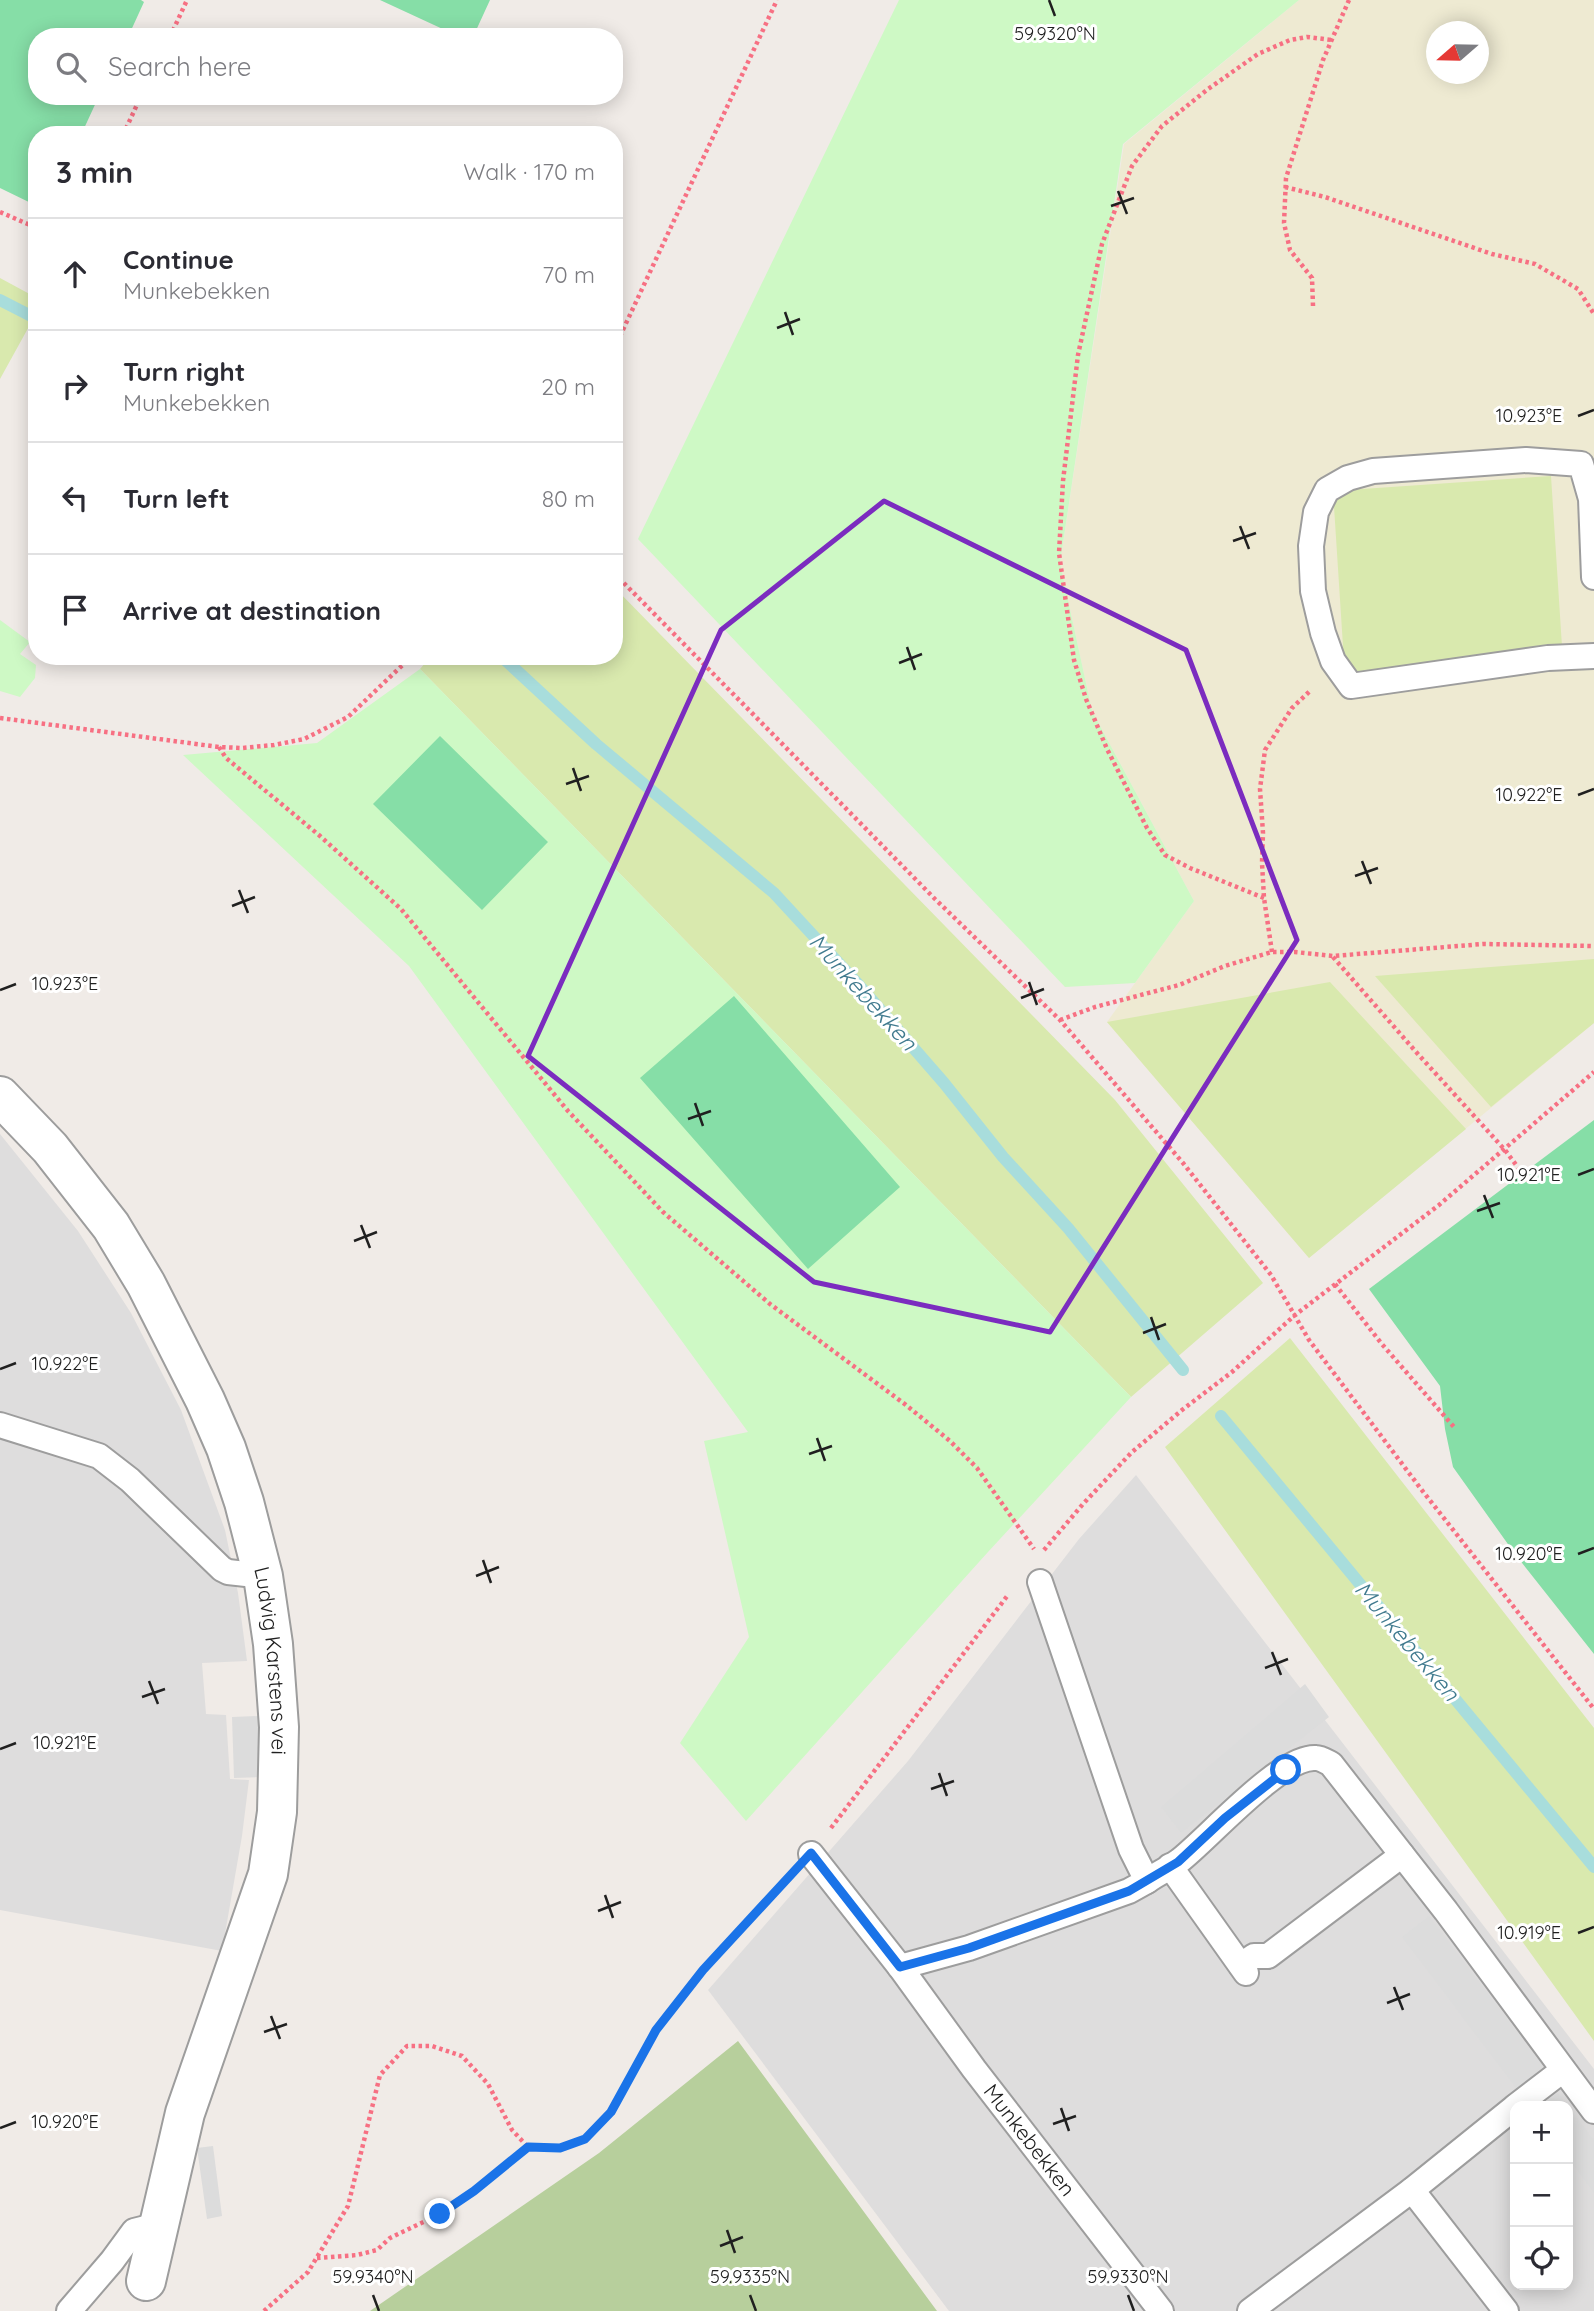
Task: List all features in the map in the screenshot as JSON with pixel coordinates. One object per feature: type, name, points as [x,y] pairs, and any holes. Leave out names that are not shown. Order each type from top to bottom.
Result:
[{"type":"street","name":"Ludvig Karstens vei","points":[[0,1096],[50,1148],[111,1226],[146,1284],[205,1400],[226,1448],[244,1502],[263,1576],[273,1644],[279,1727],[277,1812],[268,1874],[185,2113],[146,2281]]},
{"type":"lane","points":[[1594,577],[1591,499],[1581,464],[1526,460],[1373,471],[1348,478],[1327,490],[1316,512],[1311,546],[1314,591],[1323,633],[1333,661],[1351,686],[1548,658],[1594,656]]},
{"type":"lane","points":[[0,1425],[99,1456],[131,1480],[222,1569],[263,1576]]},
{"type":"lane","points":[[1040,1582],[1131,1849],[1147,1881]]},
{"type":"lane","points":[[900,1967],[969,1948],[1129,1891],[1178,1862],[1268,1782],[1303,1760],[1317,1758],[1331,1764],[1594,2110]]},
{"type":"lane","name":"Munkebekken","points":[[811,1853],[1161,2311]]},
{"type":"lane","points":[[1170,1866],[1243,1969],[1254,1956],[1268,1956],[1402,1855]]},
{"type":"lane","points":[[1524,2101],[1563,2070]]},
{"type":"lane","points":[[1250,2311],[1412,2190],[1510,2112]]},
{"type":"lane","points":[[1412,2190],[1506,2311]]},
{"type":"lane","points":[[69,2311],[134,2231],[158,2225]]},
{"type":"path","points":[[174,28],[187,0]]},
{"type":"path","points":[[623,330],[777,0]]},
{"type":"path","points":[[1313,306],[1312,278],[1290,250],[1284,223],[1285,187],[1323,60],[1349,0]]},
{"type":"path","points":[[1264,898],[1165,855],[1147,828],[1107,749],[1086,699],[1074,660],[1059,553],[1063,481],[1079,355],[1102,244],[1132,166],[1161,126],[1258,54],[1290,40],[1307,37],[1332,40]]},
{"type":"path","points":[[127,126],[137,105]]},
{"type":"path","points":[[1285,187],[1325,197],[1492,254],[1535,264],[1578,289],[1594,314]]},
{"type":"path","points":[[0,212],[28,224]]},
{"type":"path","points":[[623,582],[925,889],[1060,1020],[1183,1163],[1270,1275],[1310,1340],[1413,1478],[1594,1709]]},
{"type":"path","points":[[0,718],[219,747],[264,746],[304,739],[348,717],[405,665]]},
{"type":"path","points":[[1272,952],[1264,898],[1260,789],[1265,750],[1292,708],[1312,690],[1351,686]]},
{"type":"path","points":[[219,747],[226,758],[320,836],[401,909],[568,1111],[663,1212],[770,1304],[950,1441],[977,1468],[1039,1555]]},
{"type":"path","points":[[1060,1020],[1095,1007],[1180,985],[1225,966],[1272,952],[1295,951],[1333,956],[1483,944],[1594,946]]},
{"type":"path","points":[[1333,956],[1416,1053],[1505,1150],[1528,1181]]},
{"type":"path","points":[[1295,1315],[1439,1205],[1594,1072]]},
{"type":"path","points":[[1335,1284],[1381,1343],[1454,1427]]},
{"type":"path","points":[[317,2258],[357,2255],[377,2250],[390,2238],[440,2214],[474,2191],[528,2147],[560,2148],[585,2139],[611,2112],[656,2030],[695,1980],[811,1853]]},
{"type":"path","points":[[264,2311],[309,2272],[348,2206],[380,2075],[407,2046],[432,2046],[463,2056],[488,2084],[512,2130],[528,2147]]},
{"type":"highlighted area","points":[[884,501],[1186,650],[1297,940],[1050,1332],[814,1282],[528,1056],[721,630]]},
{"type":"shaded area","points":[[1299,0],[1594,0],[1594,1023],[1309,1258],[1107,1022],[1194,901],[1092,711],[1060,563],[1124,144]]},
{"type":"shaded area","points":[[0,1134],[78,1231],[131,1313],[181,1410],[225,1530],[238,1593],[247,1661],[202,1663],[206,1714],[226,1715],[230,1779],[249,1780],[222,1951],[0,1910]]},
{"type":"shaded area","points":[[1136,1475],[1594,2069],[1594,2311],[949,2311],[708,1990],[908,1761],[1079,1539]]},
{"type":"shaded area","points":[[1305,1684],[1329,1717],[1181,1833],[1161,1807]]},
{"type":"shaded area","points":[[258,1716],[260,1777],[234,1778],[232,1717]]},
{"type":"shaded area","points":[[1429,1916],[1546,2070],[1518,2091],[1402,1937]]},
{"type":"shaded area","points":[[1558,2093],[1564,2101],[1547,2101]]},
{"type":"shaded area","points":[[1573,2113],[1594,2140],[1594,2193],[1573,2165]]},
{"type":"shaded area","points":[[213,2146],[222,2216],[207,2219],[197,2148]]},
{"type":"green space","points":[[0,0],[144,2],[132,28],[28,28],[28,105],[95,105],[85,126],[28,126],[28,202],[0,188]]},
{"type":"green space","points":[[380,0],[490,0],[477,28],[441,28]]},
{"type":"green space","points":[[899,0],[1299,0],[1123,144],[1060,563],[1092,711],[1194,901],[1135,983],[1065,987],[638,539]]},
{"type":"green space","points":[[0,278],[28,293],[28,328],[0,379]]},
{"type":"green space","points":[[1551,476],[1563,662],[1345,677],[1333,491]]},
{"type":"green space","points":[[623,596],[1115,1100],[1263,1283],[1131,1397],[420,669],[423,665],[623,665]]},
{"type":"green space","points":[[0,620],[28,641],[20,654],[28,660],[28,665],[36,665],[35,678],[20,697],[0,691]]},
{"type":"green space","points":[[420,669],[1131,1397],[746,1821],[680,1743],[749,1637],[704,1441],[748,1432],[409,966],[183,755],[317,743]]},
{"type":"green space","points":[[440,736],[548,842],[482,910],[373,804]]},
{"type":"green space","points":[[1594,959],[1594,1023],[1491,1107],[1375,976]]},
{"type":"green space","points":[[1330,982],[1466,1129],[1309,1258],[1107,1022]]},
{"type":"green space","points":[[734,996],[900,1187],[808,1269],[640,1078]]},
{"type":"green space","points":[[1594,1120],[1594,1654],[1515,1554],[1453,1467],[1440,1386],[1369,1289]]},
{"type":"green space","points":[[1290,1338],[1594,1728],[1594,2041],[1165,1447]]},
{"type":"green space","points":[[738,2041],[937,2311],[370,2311],[599,2153]]},
{"type":"waterway","name":"Munkebekken","points":[[0,300],[28,314]]},
{"type":"waterway","name":"Munkebekken","points":[[511,665],[596,744],[774,893],[944,1083],[1003,1157],[1068,1228],[1183,1370]]},
{"type":"waterway","name":"Munkebekken","points":[[1221,1416],[1594,1867]]},
{"type":"route","points":[[440,2214],[474,2191],[528,2147],[560,2148],[585,2139],[611,2112],[656,2030],[703,1970],[811,1853],[900,1967],[969,1948],[1129,1891],[1178,1862],[1225,1818],[1286,1770]]}]
